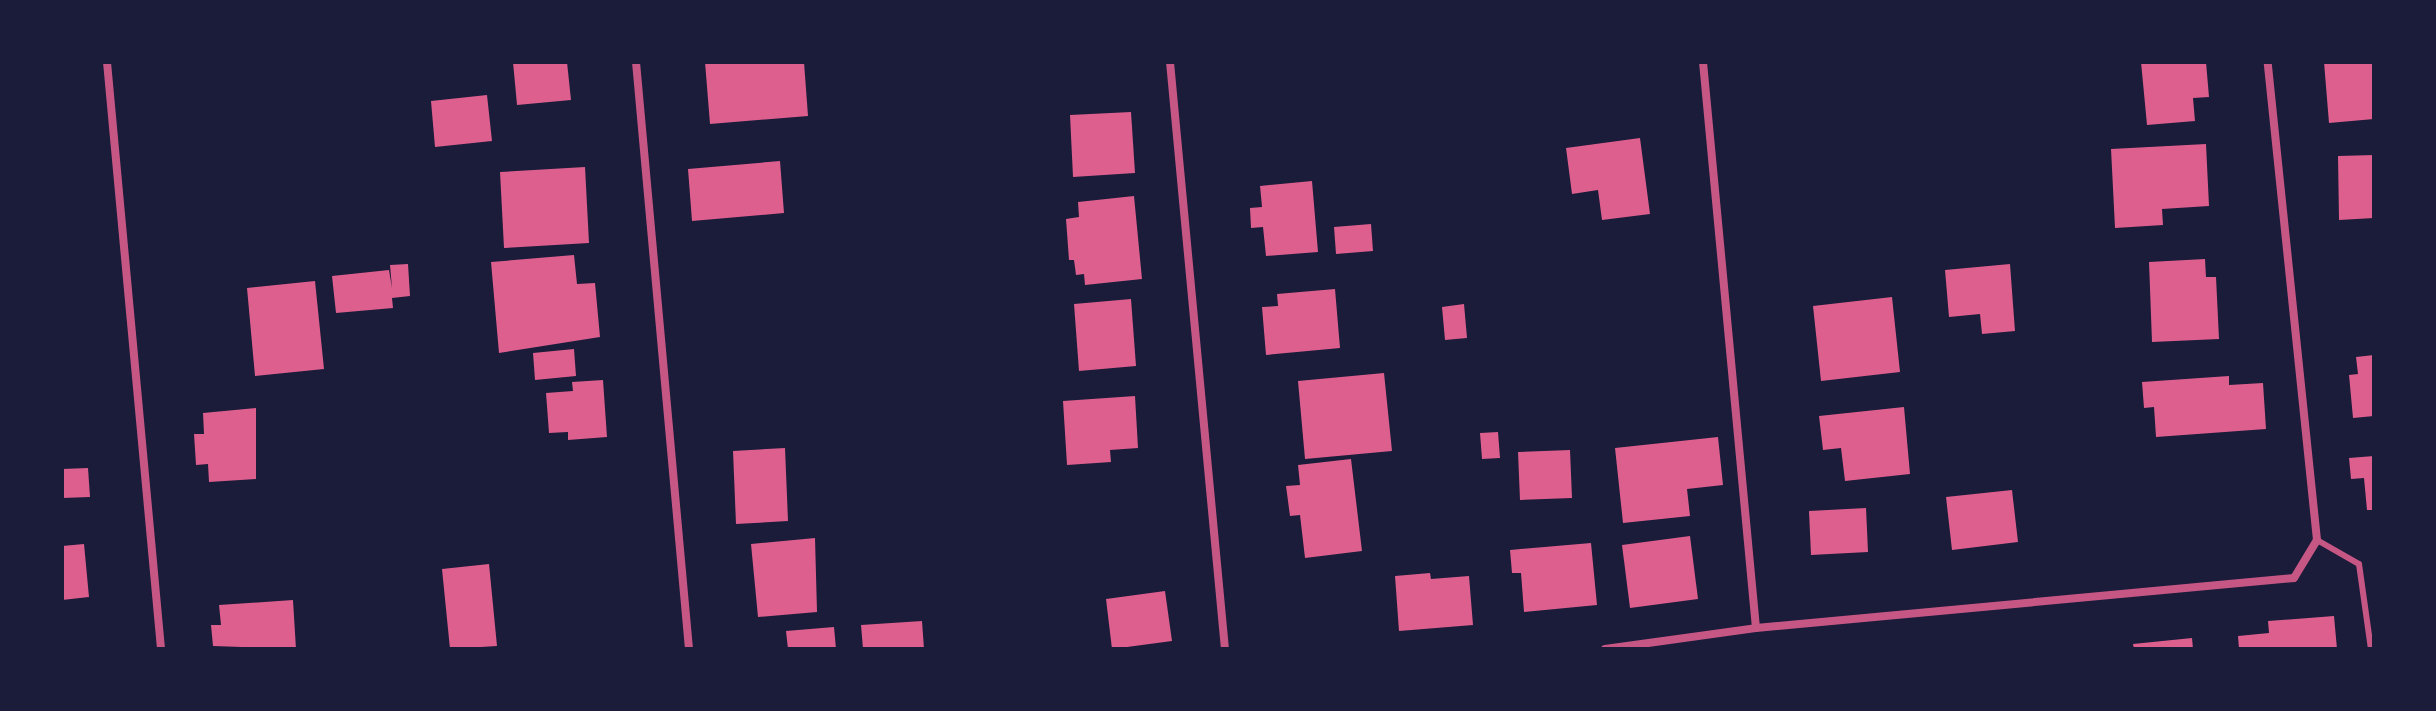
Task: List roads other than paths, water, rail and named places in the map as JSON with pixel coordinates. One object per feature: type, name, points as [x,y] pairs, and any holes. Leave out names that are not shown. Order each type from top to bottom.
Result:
[{"type":"street","points":[[107,62],[161,649]]},
{"type":"street","points":[[636,62],[689,649]]},
{"type":"street","points":[[1170,62],[1225,649]]},
{"type":"street","points":[[1703,62],[1756,628]]},
{"type":"street","points":[[1605,649],[1756,628],[2294,578],[2317,540],[2268,62]]},
{"type":"lane","points":[[2317,540],[2359,564],[2371,649]]}]
